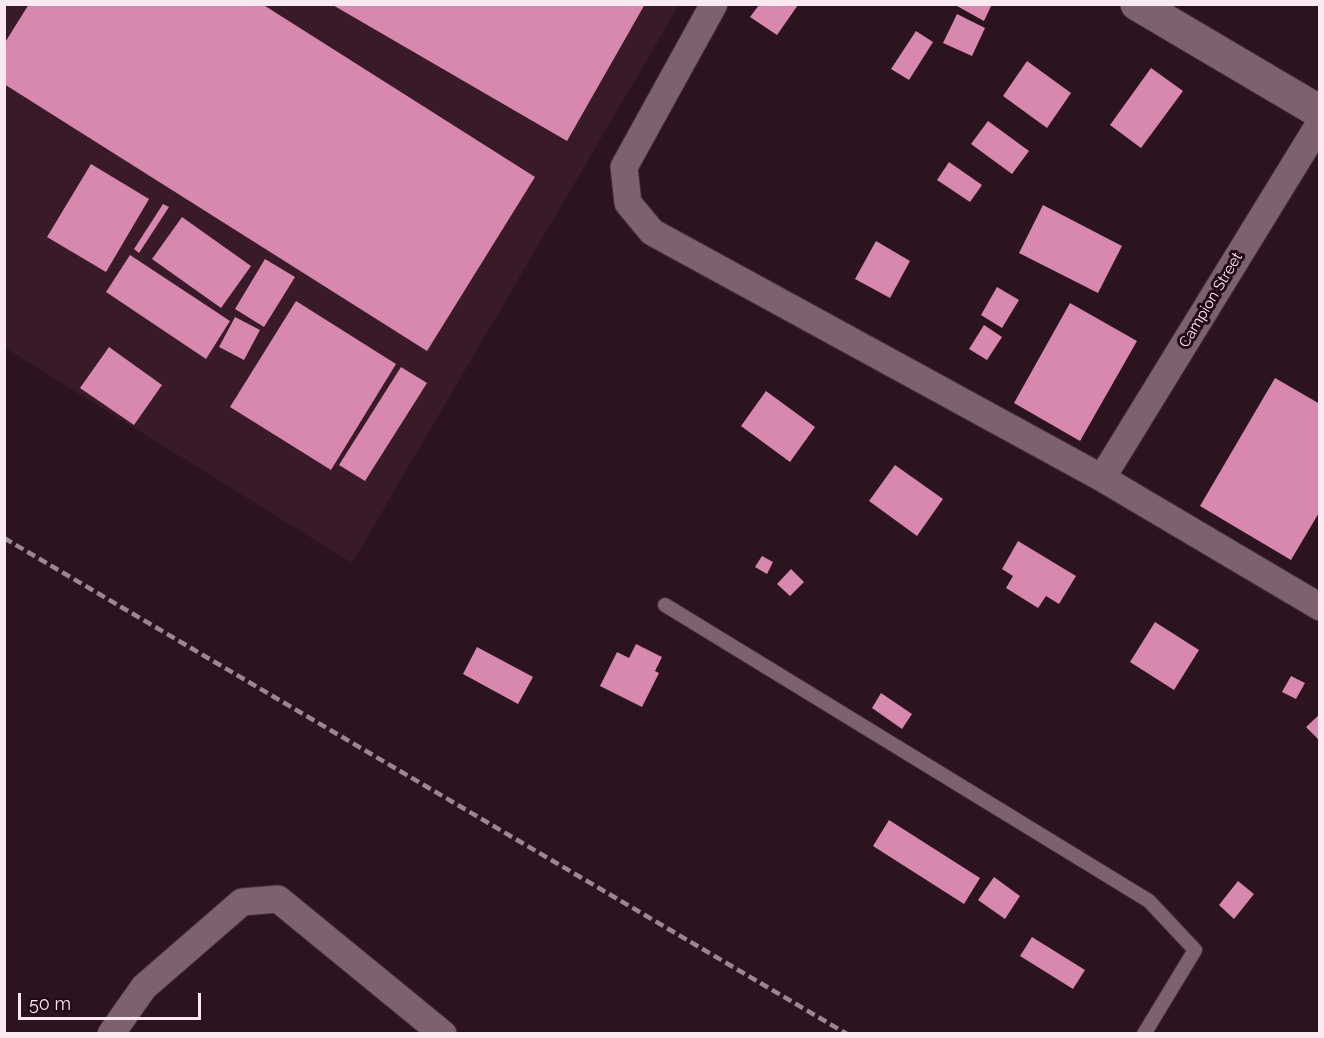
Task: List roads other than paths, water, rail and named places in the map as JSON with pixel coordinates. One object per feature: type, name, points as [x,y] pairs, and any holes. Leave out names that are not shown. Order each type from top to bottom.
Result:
[{"type":"street","points":[[714,4],[624,167],[628,202],[652,232],[1102,478],[1320,607]]},
{"type":"street","points":[[1137,4],[1320,112]]},
{"type":"street","name":"Campion Street","points":[[1102,478],[1320,123]]},
{"type":"street","points":[[111,1034],[144,987],[242,902],[278,899],[443,1034]]},
{"type":"lane","points":[[665,605],[1149,902],[1195,950],[1144,1034]]},
{"type":"railway","points":[[4,538],[847,1034]]}]
